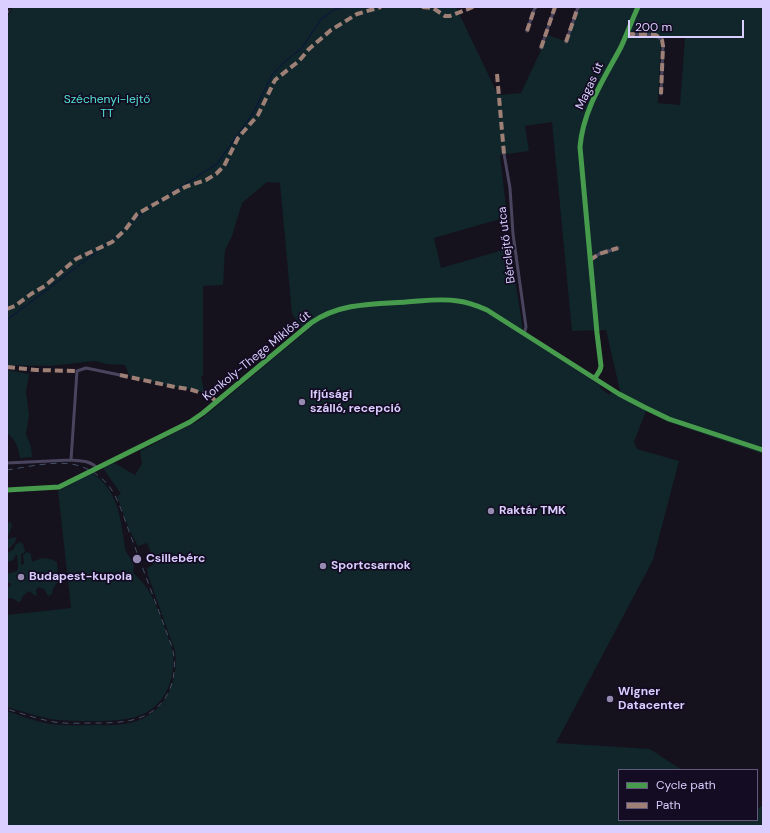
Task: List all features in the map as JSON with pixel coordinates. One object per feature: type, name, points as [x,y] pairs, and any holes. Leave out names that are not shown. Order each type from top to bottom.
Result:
[{"type":"street","points":[[467,10],[473,7]]},
{"type":"street","points":[[527,31],[535,7]]},
{"type":"street","points":[[541,48],[555,7]]},
{"type":"street","points":[[566,42],[578,7]]},
{"type":"street","name":"Magas út","points":[[595,378],[601,366],[580,147],[581,137],[587,115],[604,77],[627,34],[638,7]]},
{"type":"street","points":[[627,34],[656,35],[662,40],[661,94]]},
{"type":"street","name":"Bérclejtő utca","points":[[504,154],[510,188],[513,234],[526,327],[524,334]]},
{"type":"street","points":[[590,260],[596,255],[618,248]]},
{"type":"street","points":[[590,251],[596,255]]},
{"type":"street","name":"Konkoly-Thege Miklós út","points":[[7,490],[57,487],[196,418],[311,322],[328,313],[338,309],[370,304],[441,300],[459,301],[477,305],[487,310],[632,401],[669,419],[763,450]]},
{"type":"street","points":[[71,460],[77,371],[86,368],[120,375]]},
{"type":"street","points":[[7,463],[71,460],[87,462],[97,468]]},
{"type":"green space","name":"Széchenyi-lejtő TT","points":[[13,7],[456,7],[498,95],[521,93],[548,35],[567,42],[579,7],[763,7],[763,454],[668,422],[646,411],[634,442],[637,449],[679,461],[653,560],[556,743],[650,749],[680,769],[618,769],[618,821],[758,821],[758,808],[763,805],[763,826],[7,826],[7,711],[34,720],[56,725],[125,724],[142,719],[152,713],[167,696],[174,675],[176,663],[175,651],[148,575],[147,568],[153,565],[152,556],[147,543],[138,546],[129,529],[117,496],[121,494],[103,468],[114,463],[135,475],[142,464],[140,451],[200,420],[305,332],[292,314],[280,183],[267,182],[242,203],[232,236],[225,250],[223,285],[203,286],[203,376],[201,376],[204,391],[198,392],[130,377],[125,365],[107,364],[95,361],[49,366],[7,365],[7,18]],"holes":[[[661,37],[685,38],[680,105],[658,103]],[[552,122],[572,331],[606,330],[622,399],[611,392],[610,395],[600,388],[601,386],[524,336],[510,248],[441,268],[434,238],[507,217],[500,155],[529,151],[525,126]]]},
{"type":"green space","points":[[7,370],[29,374],[26,392],[29,415],[26,434],[31,447],[32,457],[20,458],[13,438],[7,433]]},
{"type":"green space","points":[[92,473],[108,488],[117,506],[126,550],[134,566],[133,572],[147,588],[154,601],[170,642],[173,659],[172,674],[168,688],[162,699],[145,713],[135,717],[102,721],[70,721],[51,719],[7,707],[7,615],[71,608],[58,491]]},
{"type":"green space","points":[[11,522],[12,526],[7,539],[7,523]]},
{"type":"green space","points":[[17,537],[10,548],[7,548],[7,539]]},
{"type":"green space","points":[[20,542],[23,544],[25,551],[21,554],[21,565],[24,564],[23,555],[27,552],[31,554],[32,562],[44,558],[57,562],[58,581],[52,594],[48,596],[44,589],[38,587],[36,596],[29,591],[22,597],[21,601],[18,602],[14,599],[7,599],[7,589],[11,585],[10,583],[7,583],[7,574],[17,571],[18,567],[17,555],[9,562],[7,561],[7,553],[14,549],[15,545]]},
{"type":"waterway","points":[[7,320],[107,244],[149,207],[217,164],[253,113],[272,75],[283,63],[302,48],[321,19],[334,10],[343,7]]},
{"type":"railway","points":[[7,15],[11,7]]},
{"type":"railway","points":[[7,470],[42,464],[60,463],[76,465],[90,470],[109,486],[122,512],[172,647],[174,663],[172,684],[164,700],[156,709],[137,719],[115,722],[63,723],[54,722],[7,709]]},
{"type":"marked path","points":[[7,309],[15,306],[45,286],[76,259],[112,242],[125,230],[137,214],[185,187],[206,180],[216,174],[224,166],[238,138],[258,115],[275,80],[299,61],[309,49],[331,30],[357,14],[381,7]]},
{"type":"marked path","points":[[422,7],[433,8],[445,16],[450,16],[473,7]]},
{"type":"marked path","points":[[527,31],[535,7]]},
{"type":"marked path","points":[[541,48],[555,7]]},
{"type":"marked path","points":[[566,42],[578,7]]},
{"type":"marked path","points":[[627,34],[656,35],[662,40],[661,94]]},
{"type":"marked path","points":[[497,74],[504,154]]},
{"type":"marked path","points":[[590,260],[599,254],[618,248]]},
{"type":"marked path","points":[[7,367],[36,370],[77,371]]},
{"type":"marked path","points":[[120,375],[189,389],[211,396],[216,402]]},
{"type":"cycle path","points":[[595,378],[601,366],[580,147],[585,120],[595,95],[621,47],[638,7]]},
{"type":"cycle path","points":[[7,490],[59,487],[190,422],[203,413],[311,323],[322,316],[345,308],[369,304],[432,300],[462,302],[473,304],[487,310],[619,394],[644,407],[669,419],[763,450]]},
{"type":"place","name":"Ifjúsági szálló, recepció","points":[[302,402]]},
{"type":"place","name":"Raktár TMK","points":[[491,511]]},
{"type":"place","name":"Csillebérc","points":[[137,559]]},
{"type":"place","name":"Sportcsarnok","points":[[323,566]]},
{"type":"place","name":"Budapest-kupola","points":[[21,577]]},
{"type":"place","name":"Wigner Datacenter","points":[[610,699]]}]
